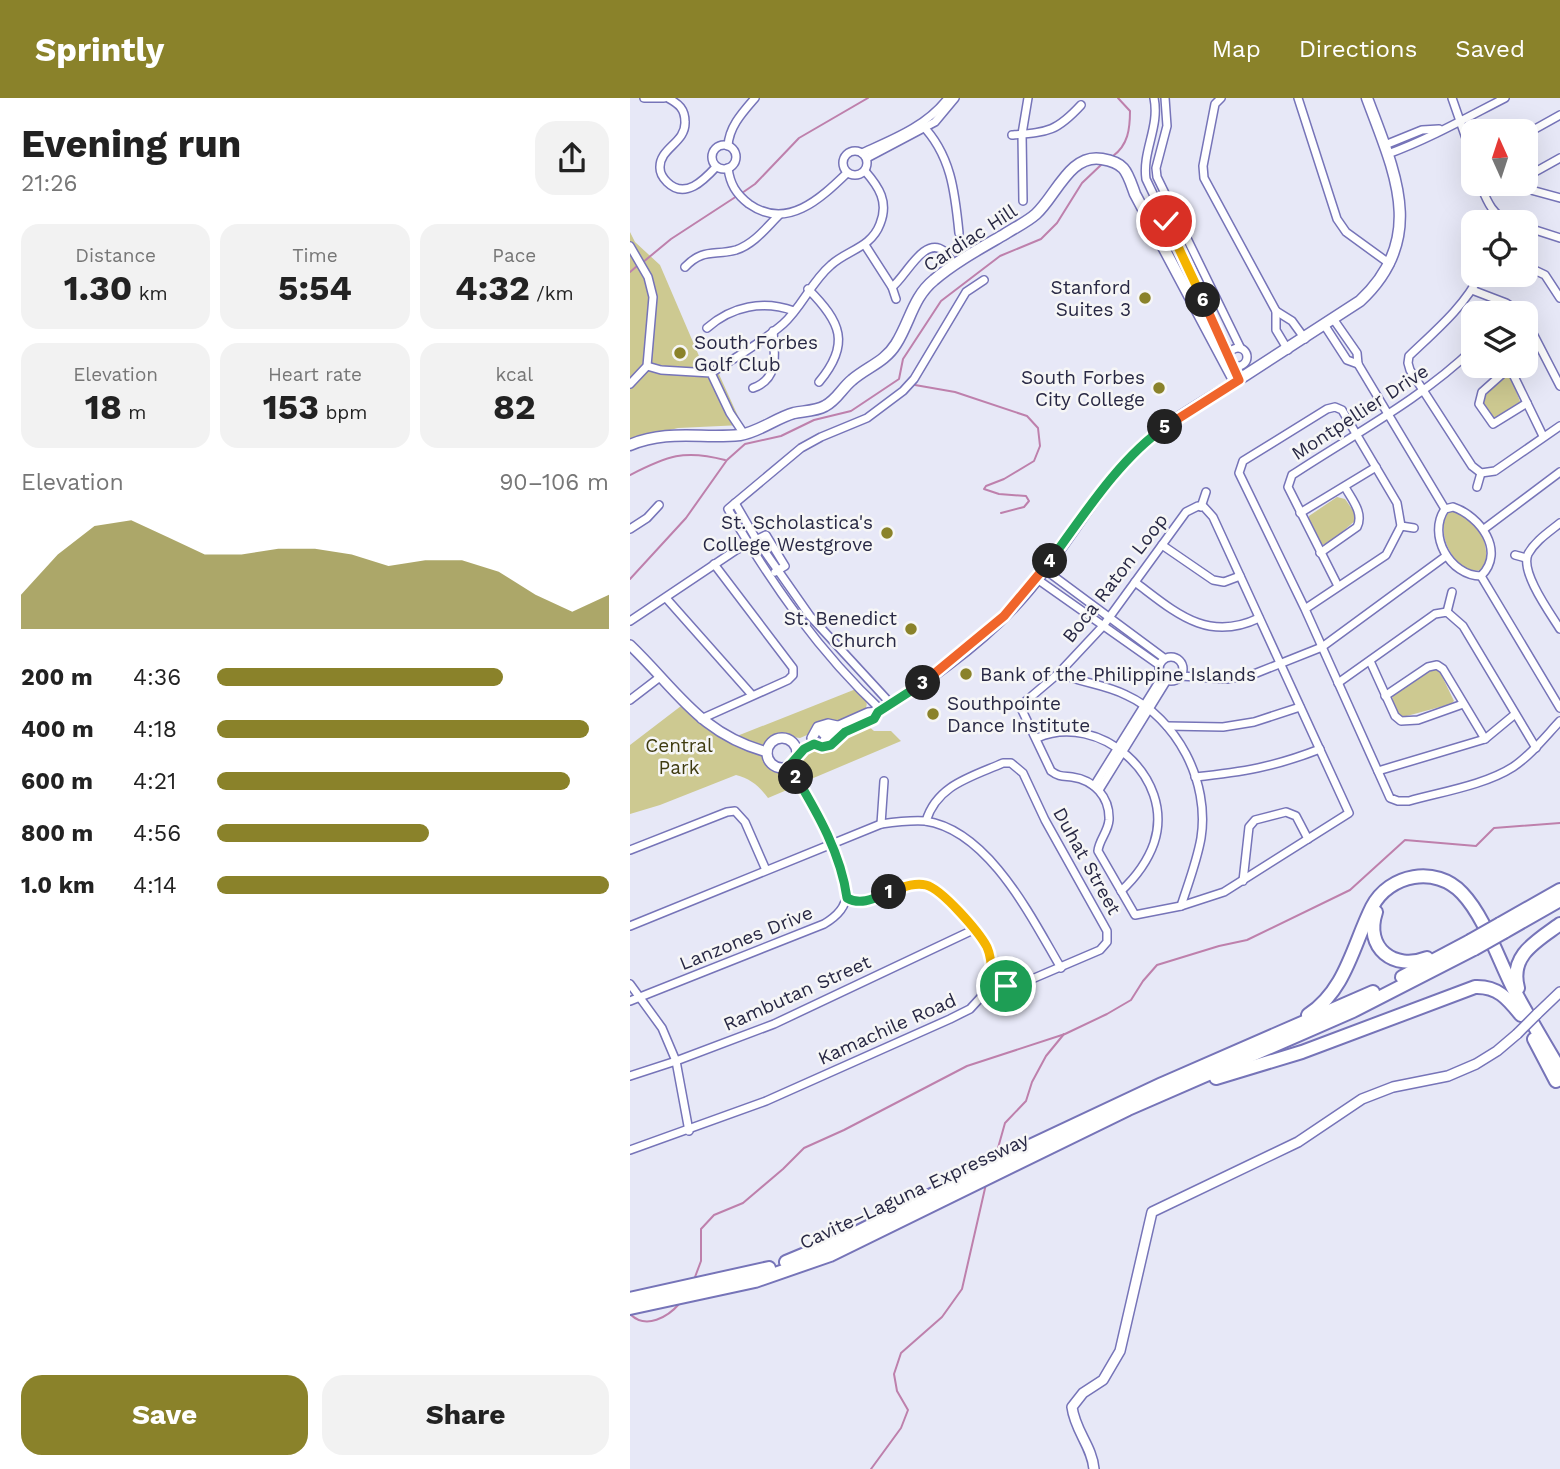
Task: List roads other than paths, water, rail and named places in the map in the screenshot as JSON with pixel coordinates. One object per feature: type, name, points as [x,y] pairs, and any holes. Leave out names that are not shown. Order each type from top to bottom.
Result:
[{"type":"highway","points":[[1269,1038],[1326,1002],[1341,981],[1378,898],[1396,883],[1420,876],[1444,881],[1457,888],[1466,898],[1558,1075]]},
{"type":"highway","points":[[1472,945],[1419,961],[1402,962],[1381,949],[1374,934],[1374,918],[1382,902],[1402,886],[1428,882],[1452,892],[1470,914],[1528,1014]]},
{"type":"highway","points":[[1164,1088],[1210,1073],[1353,1011],[1502,928],[1560,890]]},
{"type":"highway","points":[[1502,928],[1560,900]]},
{"type":"highway","points":[[1528,1014],[1516,978],[1518,962],[1530,946],[1560,925]]},
{"type":"highway","points":[[1164,1088],[1472,945]]},
{"type":"highway","points":[[1164,1088],[1302,1052],[1467,988],[1481,986],[1497,990],[1528,1014]]},
{"type":"highway","name":"Cavite–Laguna Expressway","points":[[630,1308],[742,1280],[829,1245],[1164,1088]]},
{"type":"highway","name":"Cavite–Laguna Expressway","points":[[630,1299],[785,1271],[839,1251],[971,1180]]},
{"type":"main road","points":[[1237,381],[1334,320],[1372,290],[1390,264],[1396,249],[1400,216],[1399,195],[1367,98]]},
{"type":"main road","name":"Cardiac Hill","points":[[630,445],[666,435],[744,434],[794,413],[823,408],[849,383],[889,354],[923,291],[955,264],[1038,213],[1080,162],[1095,158],[1116,161],[1126,173],[1237,381]]},
{"type":"street","points":[[644,98],[666,98],[679,104],[685,115],[686,128],[680,140],[666,152],[661,162],[663,177],[675,188],[689,189],[703,182],[716,167]]},
{"type":"street","points":[[728,146],[729,135],[738,118],[755,98]]},
{"type":"street","points":[[923,126],[948,98]]},
{"type":"street","points":[[864,156],[935,122],[955,98]]},
{"type":"street","points":[[1023,201],[1022,134],[1028,98]]},
{"type":"street","points":[[841,729],[823,725],[815,730],[822,747],[831,745],[841,729],[868,713],[891,705],[925,682],[990,629],[1014,607],[1142,446],[1184,414],[1237,381],[1235,366],[1229,360],[1229,353],[1146,179],[1145,166],[1156,125],[1154,98]]},
{"type":"street","points":[[1165,98],[1167,126],[1156,168],[1157,177],[1240,348],[1245,351],[1247,360],[1258,368]]},
{"type":"street","points":[[1221,98],[1215,104],[1203,166],[1205,178],[1276,311],[1276,330],[1288,350]]},
{"type":"street","points":[[1298,98],[1337,219],[1346,232],[1390,264]]},
{"type":"street","points":[[1386,149],[1423,141],[1440,129],[1461,121],[1452,98]]},
{"type":"street","points":[[1465,119],[1505,98]]},
{"type":"street","points":[[1012,135],[1041,134],[1058,126],[1082,105]]},
{"type":"street","points":[[1538,127],[1560,115]]},
{"type":"street","points":[[923,126],[941,150],[949,168],[955,192],[959,233]]},
{"type":"street","points":[[716,167],[712,158],[715,149],[718,146],[728,146],[735,158],[728,168],[730,182],[737,193],[763,212],[779,215],[795,212],[821,198],[848,173]]},
{"type":"street","points":[[852,152],[864,156],[868,163],[865,171],[858,175],[848,173],[843,165],[846,155],[852,152]]},
{"type":"street","points":[[1538,170],[1560,158]]},
{"type":"street","points":[[716,167],[728,168]]},
{"type":"street","points":[[647,366],[661,370],[711,373],[784,323],[808,289],[832,264],[865,245],[880,224],[883,208],[881,190],[865,171]]},
{"type":"street","points":[[1538,192],[1560,198]]},
{"type":"street","points":[[685,267],[698,255],[735,250],[754,241],[779,215]]},
{"type":"street","points":[[1538,231],[1560,238]]},
{"type":"street","points":[[865,245],[892,287],[896,299]]},
{"type":"street","points":[[630,246],[651,285],[653,297],[647,366],[630,384]]},
{"type":"street","points":[[892,287],[904,278],[908,268],[928,249],[937,248],[943,251],[955,264]]},
{"type":"street","points":[[1538,272],[1545,275],[1560,298]]},
{"type":"street","points":[[880,711],[817,642],[769,576],[728,509],[801,448],[867,418],[903,391],[914,379],[966,292],[984,280]]},
{"type":"street","points":[[1474,287],[1457,309],[1409,356],[1410,370],[1472,466],[1481,473],[1495,471],[1560,426]]},
{"type":"street","points":[[808,289],[833,316],[838,335],[833,365],[819,382]]},
{"type":"street","points":[[1472,290],[1501,301]]},
{"type":"street","points":[[707,328],[735,309],[764,304],[794,311]]},
{"type":"street","points":[[1276,311],[1292,321],[1305,339]]},
{"type":"street","points":[[1334,320],[1357,353],[1358,364],[1445,509]]},
{"type":"street","points":[[1325,326],[1347,360],[1358,364]]},
{"type":"street","points":[[753,388],[767,381],[772,373],[775,352],[773,331]]},
{"type":"street","points":[[1538,343],[1560,386]]},
{"type":"street","points":[[1229,353],[1240,348]]},
{"type":"street","points":[[1235,366],[1243,365],[1247,360]]},
{"type":"street","name":"Montpellier Drive","points":[[1338,586],[1288,487],[1292,475],[1424,391],[1461,360]]},
{"type":"street","points":[[711,373],[730,413],[744,434]]},
{"type":"street","points":[[1497,378],[1482,392],[1479,404],[1493,424],[1527,403]]},
{"type":"street","points":[[1514,378],[1543,436]]},
{"type":"street","points":[[1305,609],[1386,555],[1401,526],[1397,503],[1342,410],[1335,407],[1327,409],[1243,461],[1239,473],[1305,609],[1390,798],[1409,801],[1484,780],[1511,768],[1535,748],[1560,721]]},
{"type":"street","points":[[1300,513],[1376,467]]},
{"type":"street","points":[[1484,529],[1560,472]]},
{"type":"street","points":[[1477,486],[1481,473]]},
{"type":"street","points":[[1320,553],[1360,523],[1360,514],[1345,487]]},
{"type":"street","points":[[1044,569],[1162,662],[1164,678],[1096,788],[1108,808],[1109,821],[1098,851],[1135,915],[1181,906],[1224,892],[1349,813],[1213,517],[1201,507],[1206,492]]},
{"type":"street","points":[[735,503],[777,571],[825,636],[891,705]]},
{"type":"street","points":[[631,526],[647,519],[659,505]]},
{"type":"street","name":"Boca Raton Loop","points":[[1096,788],[1084,780],[1058,776],[1051,771],[1020,706],[1059,673],[1103,626],[1186,512],[1201,507]]},
{"type":"street","points":[[1445,509],[1453,508],[1469,513],[1484,529],[1491,549],[1490,562],[1481,576]]},
{"type":"street","points":[[1445,509],[1439,530],[1446,556],[1465,572],[1481,576],[1560,708]]},
{"type":"street","points":[[1560,523],[1533,546],[1527,558],[1527,570],[1532,582],[1560,629]]},
{"type":"street","points":[[1401,526],[1415,528]]},
{"type":"street","points":[[630,621],[756,539]]},
{"type":"street","points":[[1162,545],[1213,580],[1224,582],[1240,576]]},
{"type":"street","points":[[1515,555],[1527,558]]},
{"type":"street","points":[[1181,677],[1227,679],[1254,674],[1322,646],[1446,556]]},
{"type":"street","points":[[701,719],[793,676],[793,668],[714,564]]},
{"type":"street","points":[[769,576],[777,571]]},
{"type":"street","points":[[1037,579],[1103,626],[1162,662]]},
{"type":"street","points":[[1135,582],[1187,620],[1202,625],[1227,628],[1259,618]]},
{"type":"street","points":[[1447,612],[1452,592]]},
{"type":"street","points":[[666,598],[752,695]]},
{"type":"street","points":[[1338,683],[1435,614],[1447,612]]},
{"type":"street","points":[[1447,612],[1463,626],[1535,748]]},
{"type":"street","points":[[630,645],[701,719],[730,739],[767,752]]},
{"type":"street","points":[[1162,662],[1172,656],[1179,659],[1184,669],[1181,677],[1175,681],[1164,678]]},
{"type":"street","points":[[1370,661],[1395,716],[1401,721],[1418,720],[1463,704]]},
{"type":"street","points":[[1385,696],[1431,665],[1437,665],[1443,669],[1485,739]]},
{"type":"street","points":[[1059,673],[1126,695],[1146,707],[1175,735],[1195,777],[1201,803],[1201,836],[1181,906]]},
{"type":"street","points":[[630,700],[660,677]]},
{"type":"street","points":[[1167,726],[1223,727],[1254,722],[1300,707]]},
{"type":"street","points":[[1378,771],[1485,739],[1514,715]]},
{"type":"street","points":[[1037,738],[1062,732],[1086,734],[1108,741],[1120,749],[1143,773],[1152,793],[1157,817],[1155,841],[1143,868],[1121,891]]},
{"type":"street","points":[[779,739],[792,743],[819,739],[796,755],[789,766],[780,768],[772,765],[767,752],[771,744],[779,739]]},
{"type":"street","points":[[792,743],[796,755]]},
{"type":"street","points":[[1195,777],[1240,773],[1281,764],[1320,749]]},
{"type":"street","name":"Duhat Street","points":[[926,821],[944,790],[1003,763],[1012,763],[1023,773],[1046,821],[1107,931],[1107,942],[1100,950],[1018,985],[993,984]]},
{"type":"street","points":[[789,766],[816,809],[832,845],[847,898],[861,902],[912,885],[926,885],[940,891],[986,946],[992,963],[993,984]]},
{"type":"street","points":[[881,824],[884,781]]},
{"type":"street","points":[[630,850],[735,811],[745,822],[766,870]]},
{"type":"street","points":[[1243,881],[1249,827],[1255,820],[1286,812],[1296,816],[1308,839]]},
{"type":"street","points":[[630,926],[881,824],[926,821],[953,832],[976,846],[999,871],[1022,901],[1061,968]]},
{"type":"street","name":"Lanzones Drive","points":[[630,1001],[824,924],[834,918],[847,898]]},
{"type":"street","name":"Rambutan Street","points":[[630,1076],[774,1024],[973,930]]},
{"type":"street","points":[[630,984],[662,1027],[676,1061],[690,1131]]},
{"type":"street","name":"Kamachile Road","points":[[630,1150],[690,1131],[766,1101],[950,1019],[970,1009],[993,984]]},
{"type":"street","points":[[1094,1469],[1089,1451],[1074,1423],[1072,1407],[1083,1393],[1102,1380],[1119,1351],[1152,1212],[1298,1142],[1362,1099],[1393,1087],[1448,1076],[1469,1068],[1497,1051],[1517,1034],[1528,1014],[1560,992]]},
{"type":"waterway","points":[[742,193],[755,184],[799,138],[868,98]]},
{"type":"waterway","points":[[1113,156],[1125,142],[1129,124],[1130,111],[1118,98]]},
{"type":"waterway","points":[[630,579],[686,518],[727,460],[745,444],[781,436],[814,420],[851,411],[899,379],[903,359],[941,301],[1000,256],[1041,239],[1057,223],[1082,183],[1102,164]]},
{"type":"waterway","points":[[642,263],[671,239],[737,196]]},
{"type":"waterway","points":[[630,272],[637,266]]},
{"type":"waterway","points":[[915,385],[955,392],[1027,416],[1038,428],[1040,446],[1034,461],[984,489],[999,494],[1026,496],[1029,501],[1024,507],[1001,513]]},
{"type":"waterway","points":[[630,475],[676,456],[698,455],[725,460]]},
{"type":"waterway","points":[[695,1277],[701,1261],[701,1229],[714,1215],[743,1203],[804,1148],[967,1066],[1065,1034],[1107,1014],[1131,1000],[1157,965],[1247,940],[1350,890],[1405,840],[1476,846],[1494,828],[1560,823]]},
{"type":"waterway","points":[[996,1155],[1005,1123],[1026,1101],[1032,1082],[1046,1056],[1064,1034]]},
{"type":"waterway","points":[[871,1469],[901,1428],[908,1410],[897,1391],[894,1374],[901,1353],[942,1317],[962,1289],[986,1184]]},
{"type":"waterway","points":[[630,1314],[643,1321],[656,1320],[680,1303]]},
{"type":"place","name":"Stanford Suites 3","points":[[1145,298]]},
{"type":"place","name":"South Forbes Golf Club","points":[[680,353]]},
{"type":"place","name":"South Forbes City College","points":[[1159,388]]},
{"type":"place","name":"St. Scholastica's College Westgrove","points":[[887,533]]},
{"type":"place","name":"St. Benedict Church","points":[[911,629]]},
{"type":"place","name":"Bank of the Philippine Islands","points":[[966,674]]},
{"type":"place","name":"Southpointe Dance Institute","points":[[933,714]]},
{"type":"park label","name":"Central Park","points":[[679,756]]}]
